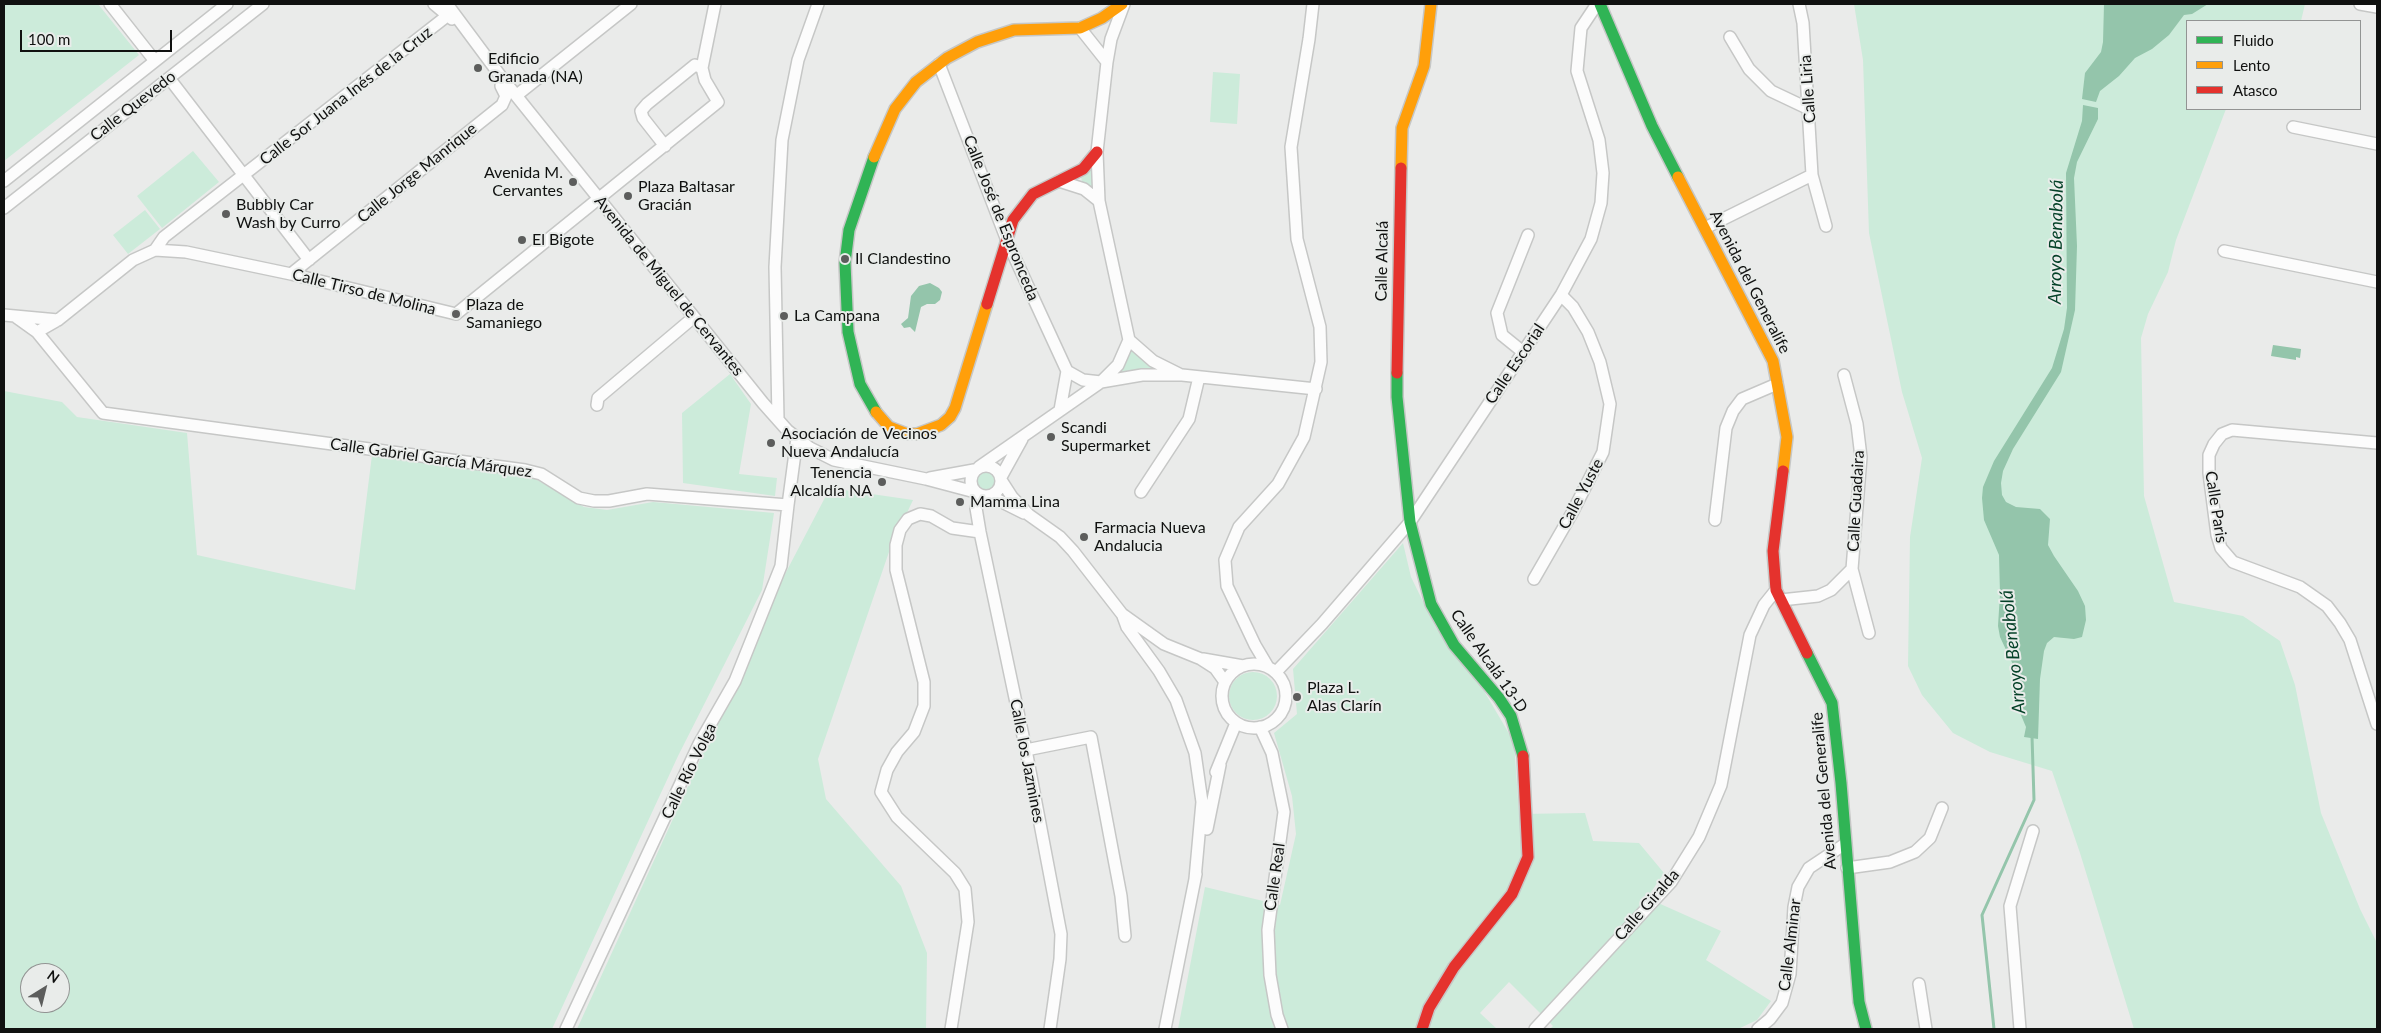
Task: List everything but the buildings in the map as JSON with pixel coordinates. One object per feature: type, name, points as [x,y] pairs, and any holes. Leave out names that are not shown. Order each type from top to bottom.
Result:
[{"type":"street","points":[[110,4],[155,61]]},
{"type":"street","name":"Calle Quevedo","points":[[4,181],[227,4]]},
{"type":"street","name":"Calle Quevedo","points":[[4,208],[263,4]]},
{"type":"street","name":"Avenida de Miguel de Cervantes","points":[[434,4],[447,16],[460,24]]},
{"type":"street","name":"Avenida de Miguel de Cervantes","points":[[447,4],[502,78],[518,95],[694,317],[778,419],[797,438],[810,448],[834,460],[926,479],[982,494],[1029,515]]},
{"type":"street","points":[[518,95],[631,4]]},
{"type":"street","points":[[664,146],[643,118],[641,111],[695,65],[702,68],[715,4]]},
{"type":"street","points":[[778,419],[775,267],[782,140],[798,60],[818,4]]},
{"type":"street","points":[[1097,152],[1083,169],[1033,194],[1013,220],[1008,243],[955,408],[950,417],[941,426],[917,434],[907,434],[889,427],[878,415],[860,384],[848,332],[845,263],[849,230],[860,193],[886,128],[916,82],[939,64],[977,42],[1014,30],[1080,28],[1102,18],[1123,4]]},
{"type":"street","points":[[1123,4],[1111,39],[1106,62],[1097,152],[1099,201],[1129,340],[1153,361],[1182,375]]},
{"type":"street","points":[[1255,646],[1244,665],[1229,675],[1225,682],[1222,700],[1225,709],[1236,723],[1244,726],[1260,727],[1278,717],[1283,709],[1285,690],[1255,646],[1227,586],[1225,560],[1239,527],[1278,484],[1304,437],[1321,362],[1320,327],[1297,239],[1290,147],[1309,39],[1313,4]]},
{"type":"street","name":"Calle Alcalá","points":[[1410,522],[1397,396],[1402,128],[1424,66],[1431,4]]},
{"type":"street","name":"Calle Escorial","points":[[1272,670],[1322,624],[1410,522],[1561,295],[1591,239],[1601,203],[1603,173],[1599,140],[1577,70],[1581,28],[1599,4]]},
{"type":"street","name":"Avenida del Generalife","points":[[1599,4],[1652,126],[1773,361],[1787,437],[1773,551],[1779,595],[1832,702],[1860,1002],[1866,1029]]},
{"type":"street","name":"Calle Liria","points":[[1799,4],[1803,22],[1812,175],[1826,226]]},
{"type":"street","points":[[2360,4],[2377,7]]},
{"type":"street","name":"Calle Sor Juana Inés de la Cruz","points":[[155,250],[164,237],[447,16]]},
{"type":"street","points":[[1080,28],[1106,62]]},
{"type":"street","points":[[1730,36],[1749,68],[1771,91],[1809,109]]},
{"type":"street","name":"Calle José de Espronceda","points":[[939,64],[1008,243],[1067,371]]},
{"type":"street","name":"Calle Tirso de Molina","points":[[38,332],[58,320],[133,260],[155,250],[186,252],[292,274],[456,314],[718,102],[705,80],[702,68]]},
{"type":"street","points":[[169,78],[309,260]]},
{"type":"street","name":"Calle Jorge Manrique","points":[[292,274],[502,105],[506,96],[501,86],[502,78]]},
{"type":"street","points":[[2293,127],[2377,144]]},
{"type":"street","points":[[1705,228],[1812,175]]},
{"type":"street","points":[[1059,181],[1084,189],[1099,201]]},
{"type":"street","points":[[1523,352],[1502,335],[1497,313],[1528,235]]},
{"type":"street","points":[[2224,251],[2377,282]]},
{"type":"street","name":"Calle Yuste","points":[[1534,579],[1572,514],[1603,452],[1610,404],[1600,362],[1588,332],[1573,307],[1561,295]]},
{"type":"street","points":[[4,314],[16,317],[58,320]]},
{"type":"street","name":"Calle Gabriel García Márquez","points":[[16,317],[38,332],[103,413],[525,470],[541,474],[579,498],[594,501],[609,501],[647,494],[788,505]]},
{"type":"street","points":[[597,405],[598,398],[694,317]]},
{"type":"street","points":[[1024,436],[1009,458],[998,490],[982,494],[970,479],[977,468],[1101,382],[1118,364],[1129,340]]},
{"type":"street","points":[[1060,410],[1067,371],[1083,380],[1101,382],[1142,375],[1182,375],[1316,389]]},
{"type":"street","name":"Calle Guadaira","points":[[1844,375],[1857,424],[1861,457],[1852,569],[1870,633]]},
{"type":"street","points":[[1140,492],[1188,419],[1199,377]]},
{"type":"street","points":[[1714,520],[1726,428],[1733,412],[1742,399],[1777,384]]},
{"type":"street","name":"Calle Paris","points":[[2377,443],[2232,430],[2222,434],[2214,444],[2209,464],[2217,535],[2221,548],[2233,562],[2313,594],[2327,606],[2350,640],[2377,724]]},
{"type":"street","points":[[788,505],[797,438]]},
{"type":"street","points":[[977,468],[992,467],[1001,479]]},
{"type":"street","name":"Avenida de Miguel de Cervantes","points":[[926,479],[977,468]]},
{"type":"street","name":"Avenida de Miguel de Cervantes","points":[[1001,479],[1012,498],[1029,515],[1060,537],[1122,614],[1164,644],[1201,659],[1215,668],[1225,682]]},
{"type":"street","name":"Calle los Jazmines","points":[[982,494],[976,508],[980,532],[1026,750],[1061,934],[1060,959],[1050,1029]]},
{"type":"street","name":"Calle Río Volga","points":[[566,1029],[700,744],[735,681],[781,566],[788,505]]},
{"type":"street","points":[[951,1029],[968,922],[965,889],[954,873],[897,817],[881,792],[887,770],[897,752],[914,732],[924,706],[924,682],[896,570],[896,546],[900,530],[908,519],[920,514],[931,516],[952,528],[980,532]]},
{"type":"street","name":"Calle Alcalá 13-D","points":[[1410,522],[1431,604],[1454,645],[1499,698],[1510,716],[1519,737],[1525,766],[1528,857],[1512,894],[1454,967],[1429,1008],[1422,1029]]},
{"type":"street","name":"Calle Guadaira","points":[[1779,595],[1818,596],[1831,590],[1852,569]]},
{"type":"street","name":"Calle Giralda","points":[[1535,1029],[1671,882],[1699,837],[1721,785],[1750,635],[1764,605],[1779,595]]},
{"type":"street","points":[[1122,614],[1127,627],[1159,671],[1176,700],[1195,753],[1202,802],[1195,879]]},
{"type":"street","name":"Avenida de Miguel de Cervantes","points":[[1201,659],[1210,658],[1244,665]]},
{"type":"street","points":[[1244,665],[1260,664],[1272,670]]},
{"type":"street","points":[[1202,802],[1220,765],[1236,723]]},
{"type":"street","name":"Calle Real","points":[[1260,727],[1272,753],[1284,812],[1268,930],[1270,975],[1277,1016],[1282,1029]]},
{"type":"street","points":[[1026,750],[1091,737],[1121,896],[1125,936]]},
{"type":"street","points":[[1165,1029],[1195,879],[1220,775],[1220,765]]},
{"type":"street","points":[[1848,868],[1890,862],[1915,852],[1930,838],[1942,808]]},
{"type":"street","points":[[2020,1029],[2010,906],[2033,832]]},
{"type":"street","name":"Calle Alminar","points":[[1758,1029],[1770,1020],[1782,1003],[1790,974],[1794,908],[1798,887],[1808,868],[1845,844]]},
{"type":"street","points":[[1919,984],[1926,1029]]},
{"type":"shaded area","points":[[4,4],[98,4],[139,55],[4,161]]},
{"type":"shaded area","points":[[1854,4],[2305,4],[2301,20],[2186,20],[2186,110],[2226,110],[2176,240],[2168,272],[2148,314],[2141,338],[2144,496],[2174,602],[2243,616],[2280,641],[2295,685],[2321,813],[2360,909],[2377,943],[2377,1029],[2134,1029],[2080,853],[2052,771],[1990,752],[1953,733],[1922,695],[1908,666],[1910,537],[1922,458],[1902,392],[1869,233],[1863,60]]},
{"type":"shaded area","points":[[1213,72],[1240,74],[1237,124],[1210,122]]},
{"type":"shaded area","points":[[193,151],[219,182],[162,228],[137,196]]},
{"type":"shaded area","points":[[1093,163],[1092,191],[1082,182],[1081,177]]},
{"type":"shaded area","points":[[145,210],[160,229],[128,254],[113,235]]},
{"type":"shaded area","points":[[1130,350],[1133,350],[1160,370],[1136,370],[1112,376]]},
{"type":"shaded area","points":[[730,374],[751,404],[739,474],[777,478],[775,496],[683,483],[682,413]]},
{"type":"shaded area","points":[[4,391],[62,402],[77,417],[187,433],[197,555],[355,590],[372,455],[532,477],[584,507],[607,510],[653,502],[774,513],[762,590],[678,756],[552,1029],[4,1029]]},
{"type":"shaded area","points":[[986,471],[993,474],[996,481],[993,488],[986,491],[979,488],[976,481],[979,474]]},
{"type":"shaded area","points":[[830,488],[913,500],[890,549],[818,759],[826,799],[901,886],[927,953],[926,1029],[577,1029],[784,576]]},
{"type":"shaded area","points":[[1403,543],[1411,577],[1436,628],[1484,691],[1514,742],[1519,814],[1585,813],[1593,841],[1639,843],[1664,873],[1647,898],[1721,931],[1706,960],[1771,1001],[1757,1020],[1738,1029],[1550,1029],[1553,1026],[1509,982],[1480,1013],[1497,1029],[1178,1029],[1205,887],[1280,905],[1296,834],[1292,796],[1274,733],[1297,714],[1293,669]]},
{"type":"shaded area","points":[[1253,672],[1262,674],[1270,679],[1275,687],[1277,696],[1275,705],[1270,713],[1262,718],[1253,720],[1244,718],[1236,713],[1231,705],[1229,696],[1231,687],[1236,679],[1244,674]]},
{"type":"water","points":[[2104,4],[2208,4],[2192,14],[2184,15],[2169,35],[2152,49],[2135,58],[2119,76],[2100,91],[2096,102],[2082,99],[2085,73],[2101,52]]},
{"type":"water","points":[[2083,105],[2098,108],[2098,119],[2077,162],[2074,178],[2077,246],[2075,310],[2061,372],[2013,449],[2003,471],[2001,483],[2002,495],[2006,502],[2016,507],[2040,509],[2050,519],[2048,545],[2078,591],[2085,606],[2086,620],[2082,637],[2074,639],[2054,637],[2047,643],[2044,651],[2040,679],[2038,739],[2024,737],[2026,727],[2018,708],[2020,700],[2017,673],[2000,637],[1998,626],[2000,594],[1999,555],[1984,520],[1982,498],[1983,487],[1994,461],[2052,368],[2064,329],[2067,308],[2066,173],[2082,121]]},
{"type":"water","points":[[930,283],[942,292],[940,300],[935,304],[927,304],[921,307],[915,332],[910,327],[904,328],[901,324],[908,318],[911,296],[919,286]]},
{"type":"water","points":[[2273,345],[2301,349],[2300,358],[2296,357],[2296,360],[2271,356]]},
{"type":"waterway","name":"Arroyo Benabolá","points":[[1994,1029],[1982,915],[2034,800],[2032,736]]},
{"type":"traffic: fast","points":[[1600,4],[1652,126],[1678,177]]},
{"type":"traffic: fast","points":[[874,157],[849,230],[845,263],[848,332],[860,384],[876,412]]},
{"type":"traffic: fast","points":[[1397,373],[1397,397],[1410,522],[1431,604],[1454,645],[1499,698],[1511,716],[1523,756]]},
{"type":"traffic: fast","points":[[1807,653],[1832,703],[1841,783],[1859,1002],[1866,1029]]},
{"type":"traffic: slow","points":[[874,157],[895,109],[916,82],[947,58],[977,42],[1014,30],[1080,28],[1102,18],[1122,4]]},
{"type":"traffic: slow","points":[[1401,168],[1402,128],[1424,66],[1431,4]]},
{"type":"traffic: slow","points":[[1678,177],[1773,361],[1787,437],[1783,471]]},
{"type":"traffic: slow","points":[[876,412],[889,427],[907,434],[917,434],[941,425],[950,417],[955,408],[987,304]]},
{"type":"traffic: jam","points":[[987,304],[1013,220],[1033,194],[1083,169],[1097,152]]},
{"type":"traffic: jam","points":[[1397,373],[1401,168]]},
{"type":"traffic: jam","points":[[1783,471],[1773,551],[1776,590],[1807,653]]},
{"type":"traffic: jam","points":[[1422,1029],[1429,1008],[1454,967],[1512,894],[1528,857],[1523,756]]},
{"type":"place","name":"Edificio Granada (NA)","points":[[478,68]]},
{"type":"place","name":"Avenida M. Cervantes","points":[[573,182]]},
{"type":"place","name":"Plaza Baltasar Gracián","points":[[628,196]]},
{"type":"place","name":"Bubbly Car Wash by Curro","points":[[226,214]]},
{"type":"place","name":"El Bigote","points":[[522,240]]},
{"type":"place","name":"Il Clandestino","points":[[845,259]]},
{"type":"place","name":"Plaza de Samaniego","points":[[456,314]]},
{"type":"place","name":"La Campana","points":[[784,316]]},
{"type":"place","name":"Scandi Supermarket","points":[[1051,437]]},
{"type":"place","name":"Asociación de Vecinos Nueva Andalucía","points":[[771,443]]},
{"type":"place","name":"Tenencia Alcaldía NA","points":[[882,482]]},
{"type":"place","name":"Mamma Lina","points":[[960,502]]},
{"type":"place","name":"Farmacia Nueva Andalucia","points":[[1084,537]]},
{"type":"place","name":"Plaza L. Alas Clarín","points":[[1297,697]]}]
